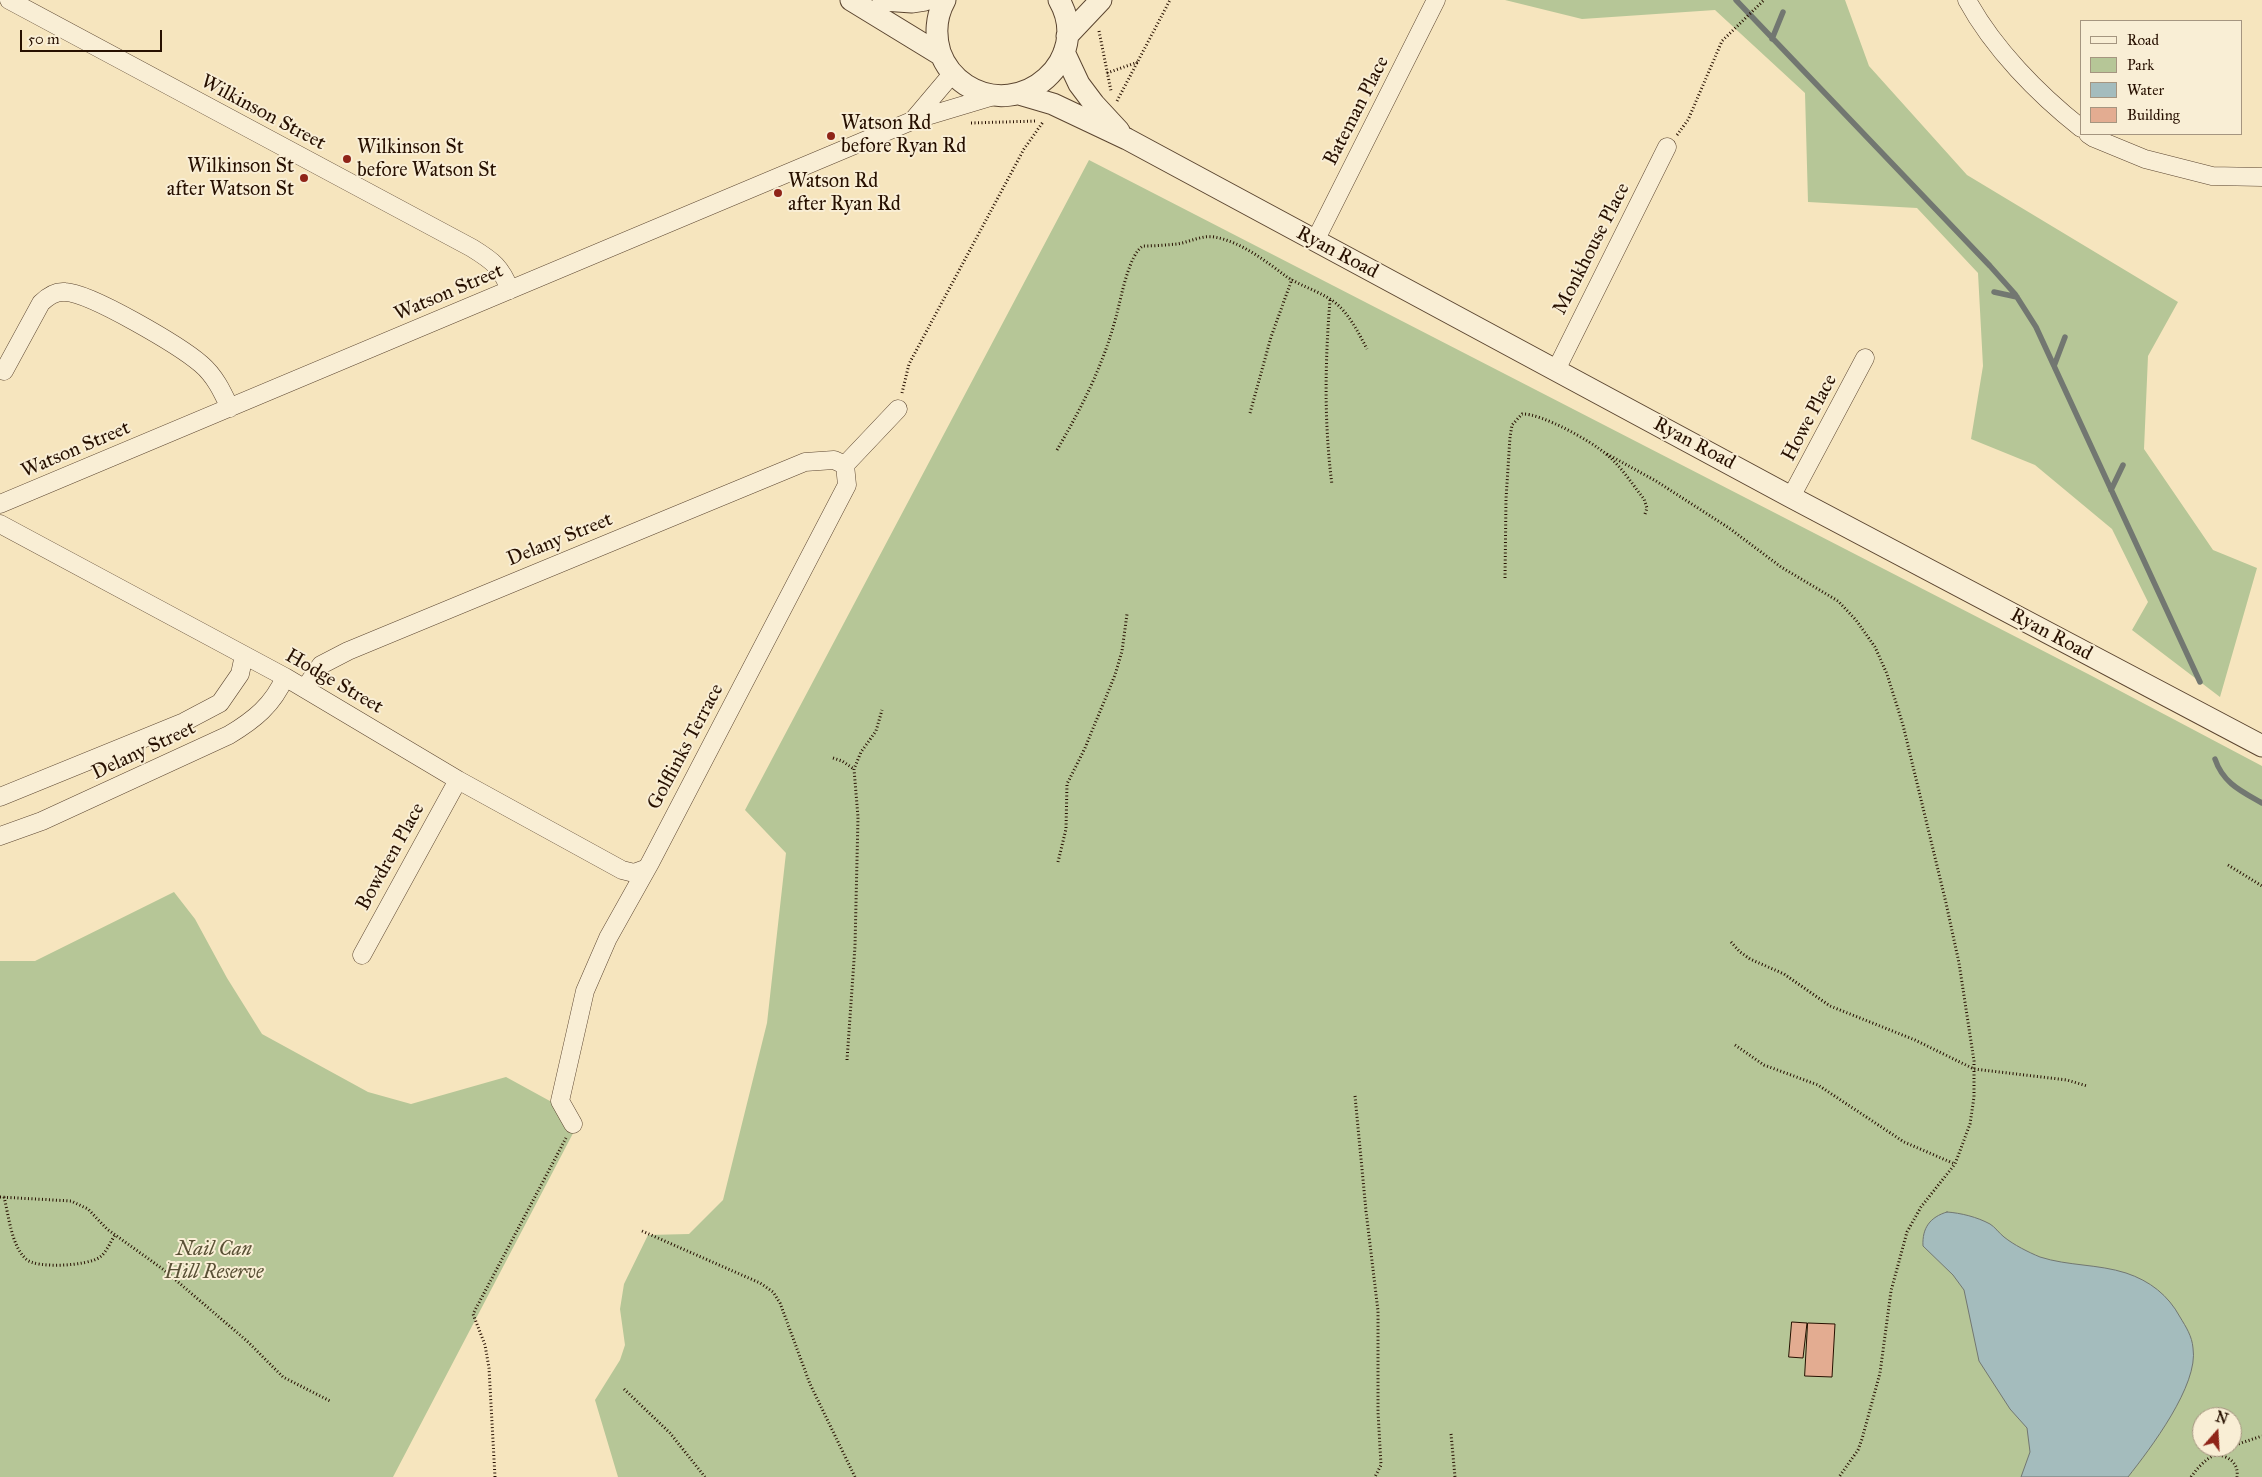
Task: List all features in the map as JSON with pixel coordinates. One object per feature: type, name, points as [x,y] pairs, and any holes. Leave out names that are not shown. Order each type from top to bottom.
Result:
[{"type":"street","name":"Wilkinson Street","points":[[10,0],[472,248],[494,261],[505,276],[510,290]]},
{"type":"street","points":[[851,0],[941,55]]},
{"type":"street","points":[[883,0],[912,2],[925,0]]},
{"type":"street","points":[[945,0],[937,24],[937,39],[941,55],[952,74],[971,88],[994,96],[1019,94],[1034,88],[1047,79],[1057,66],[1066,44],[1102,0]]},
{"type":"street","name":"Ryan Road","points":[[1059,0],[1066,20],[1066,44],[1079,84],[1094,104],[1127,139]]},
{"type":"street","name":"Bateman Place","points":[[1315,241],[1436,0]]},
{"type":"street","points":[[1968,0],[1976,17],[1998,47],[2059,111],[2080,127]]},
{"type":"street","name":"Watson Street","points":[[914,120],[952,74]]},
{"type":"street","name":"Ryan Road","points":[[1019,94],[1053,104],[1127,139],[1791,497],[2262,746]]},
{"type":"street","name":"Watson Street","points":[[0,504],[914,120],[994,96]]},
{"type":"street","points":[[2090,135],[2155,162],[2212,176],[2262,177]]},
{"type":"street","name":"Monkhouse Place","points":[[1556,370],[1667,147]]},
{"type":"street","points":[[4,371],[42,303],[49,296],[66,292],[99,303],[189,355],[217,380],[230,408]]},
{"type":"street","name":"Howe Place","points":[[1791,497],[1865,358]]},
{"type":"street","points":[[845,465],[898,409]]},
{"type":"street","name":"Delany Street","points":[[305,688],[321,665],[358,647],[805,462],[834,460],[845,465]]},
{"type":"street","name":"Golflinks Terrace","points":[[574,1124],[560,1101],[585,991],[608,938],[847,485],[845,465]]},
{"type":"street","name":"Hodge Street","points":[[0,524],[305,688],[458,780],[622,870],[634,873],[645,869]]},
{"type":"street","name":"Delany Street","points":[[0,797],[184,722],[220,703],[240,674],[244,655]]},
{"type":"street","name":"Delany Street","points":[[0,836],[42,821],[229,735],[255,719],[278,693],[285,677]]},
{"type":"street","name":"Bowdren Place","points":[[362,955],[458,780]]},
{"type":"path","points":[[1098,28],[1113,103],[1115,105],[1170,0]]},
{"type":"path","points":[[1667,147],[1688,120],[1722,41],[1764,0]]},
{"type":"path","points":[[1107,73],[1138,61]]},
{"type":"path","points":[[898,409],[909,364],[1024,149],[1043,121],[966,123]]},
{"type":"path","points":[[1057,450],[1078,414],[1107,351],[1128,272],[1139,249],[1214,237],[1254,254],[1340,308],[1353,323],[1367,349]]},
{"type":"path","points":[[1250,413],[1270,337],[1292,279]]},
{"type":"path","points":[[1330,300],[1326,378],[1328,457],[1332,485]]},
{"type":"path","points":[[1505,578],[1507,477],[1512,425],[1522,414],[1537,416],[1664,486],[1730,528],[1781,567],[1838,601],[1856,620],[1875,648],[1887,674],[1904,725],[1959,963],[1974,1068],[1974,1097],[1970,1124],[1956,1164],[1921,1207],[1907,1232],[1891,1291],[1880,1373],[1862,1439],[1856,1455],[1839,1477]]},
{"type":"path","points":[[1607,454],[1644,499],[1647,508],[1645,514]]},
{"type":"path","points":[[1058,862],[1066,829],[1067,784],[1085,748],[1115,675],[1122,651],[1127,614]]},
{"type":"path","points":[[848,1060],[855,937],[858,817],[854,769],[861,752],[876,731],[882,710]]},
{"type":"path","points":[[833,758],[842,761],[854,769]]},
{"type":"path","points":[[2228,865],[2262,886]]},
{"type":"path","points":[[1731,942],[1750,959],[1784,974],[1830,1006],[1915,1040],[1974,1068],[2066,1080],[2087,1086]]},
{"type":"path","points":[[1735,1045],[1764,1065],[1818,1085],[1904,1142],[1956,1164]]},
{"type":"path","points":[[1356,1096],[1378,1320],[1378,1412],[1381,1465],[1375,1477]]},
{"type":"path","points":[[496,1477],[489,1368],[485,1345],[473,1314],[574,1124]]},
{"type":"path","points":[[116,1235],[101,1257],[87,1262],[49,1265],[32,1263],[25,1258],[18,1248],[2,1197],[70,1201],[88,1209],[107,1229],[116,1235],[164,1270],[247,1341],[283,1377],[330,1401]]},
{"type":"path","points":[[642,1231],[760,1283],[773,1292],[780,1303],[818,1403],[855,1477]]},
{"type":"path","points":[[624,1389],[670,1433],[705,1477]]},
{"type":"path","points":[[1451,1434],[1456,1477]]},
{"type":"path","points":[[2242,1443],[2262,1436]]},
{"type":"path","points":[[2191,1477],[2210,1457]]},
{"type":"path","points":[[2225,1457],[2234,1462],[2237,1467],[2237,1477]]},
{"type":"green space","points":[[1505,0],[1845,0],[1869,66],[1967,175],[2178,302],[2148,356],[2144,449],[2213,550],[2257,568],[2220,697],[2132,630],[2148,602],[2112,529],[2035,465],[1971,439],[1983,366],[1978,273],[1917,208],[1808,202],[1805,93],[1715,10],[1582,19]]},
{"type":"green space","points":[[1089,160],[2090,675],[2262,766],[2262,1477],[618,1477],[595,1400],[620,1360],[625,1345],[620,1309],[624,1284],[648,1235],[689,1234],[723,1200],[767,1023],[786,853],[745,810]]},
{"type":"green space","name":"Nail Can Hill Reserve","points":[[174,892],[195,919],[227,978],[262,1034],[368,1092],[411,1104],[506,1077],[581,1118],[393,1477],[0,1477],[0,961],[35,961]]},
{"type":"water","points":[[1947,1212],[1969,1216],[1992,1225],[2012,1243],[2040,1257],[2115,1270],[2135,1276],[2158,1290],[2175,1309],[2188,1332],[2192,1344],[2193,1363],[2181,1398],[2171,1416],[2128,1477],[2021,1477],[2030,1452],[2027,1428],[2010,1409],[1979,1361],[1964,1290],[1953,1275],[1923,1246],[1924,1234],[1928,1224],[1936,1217]]},
{"type":"building","points":[[1792,1322],[1807,1323],[1803,1358],[1789,1357]]},
{"type":"building","points":[[1808,1323],[1835,1324],[1832,1377],[1805,1376]]},
{"type":"waterway","points":[[1736,0],[2015,294],[2036,327],[2200,682]]},
{"type":"waterway","points":[[1772,39],[1783,12]]},
{"type":"waterway","points":[[1994,292],[2017,297]]},
{"type":"waterway","points":[[2054,366],[2065,337]]},
{"type":"waterway","points":[[2111,490],[2123,465]]},
{"type":"waterway","points":[[2215,759],[2218,767],[2228,780],[2240,790],[2262,803]]},
{"type":"place","name":"Watson Rd before Ryan Rd","points":[[831,136]]},
{"type":"place","name":"Wilkinson St before Watson St","points":[[347,159]]},
{"type":"place","name":"Wilkinson St after Watson St","points":[[304,178]]},
{"type":"place","name":"Watson Rd after Ryan Rd","points":[[778,193]]}]
